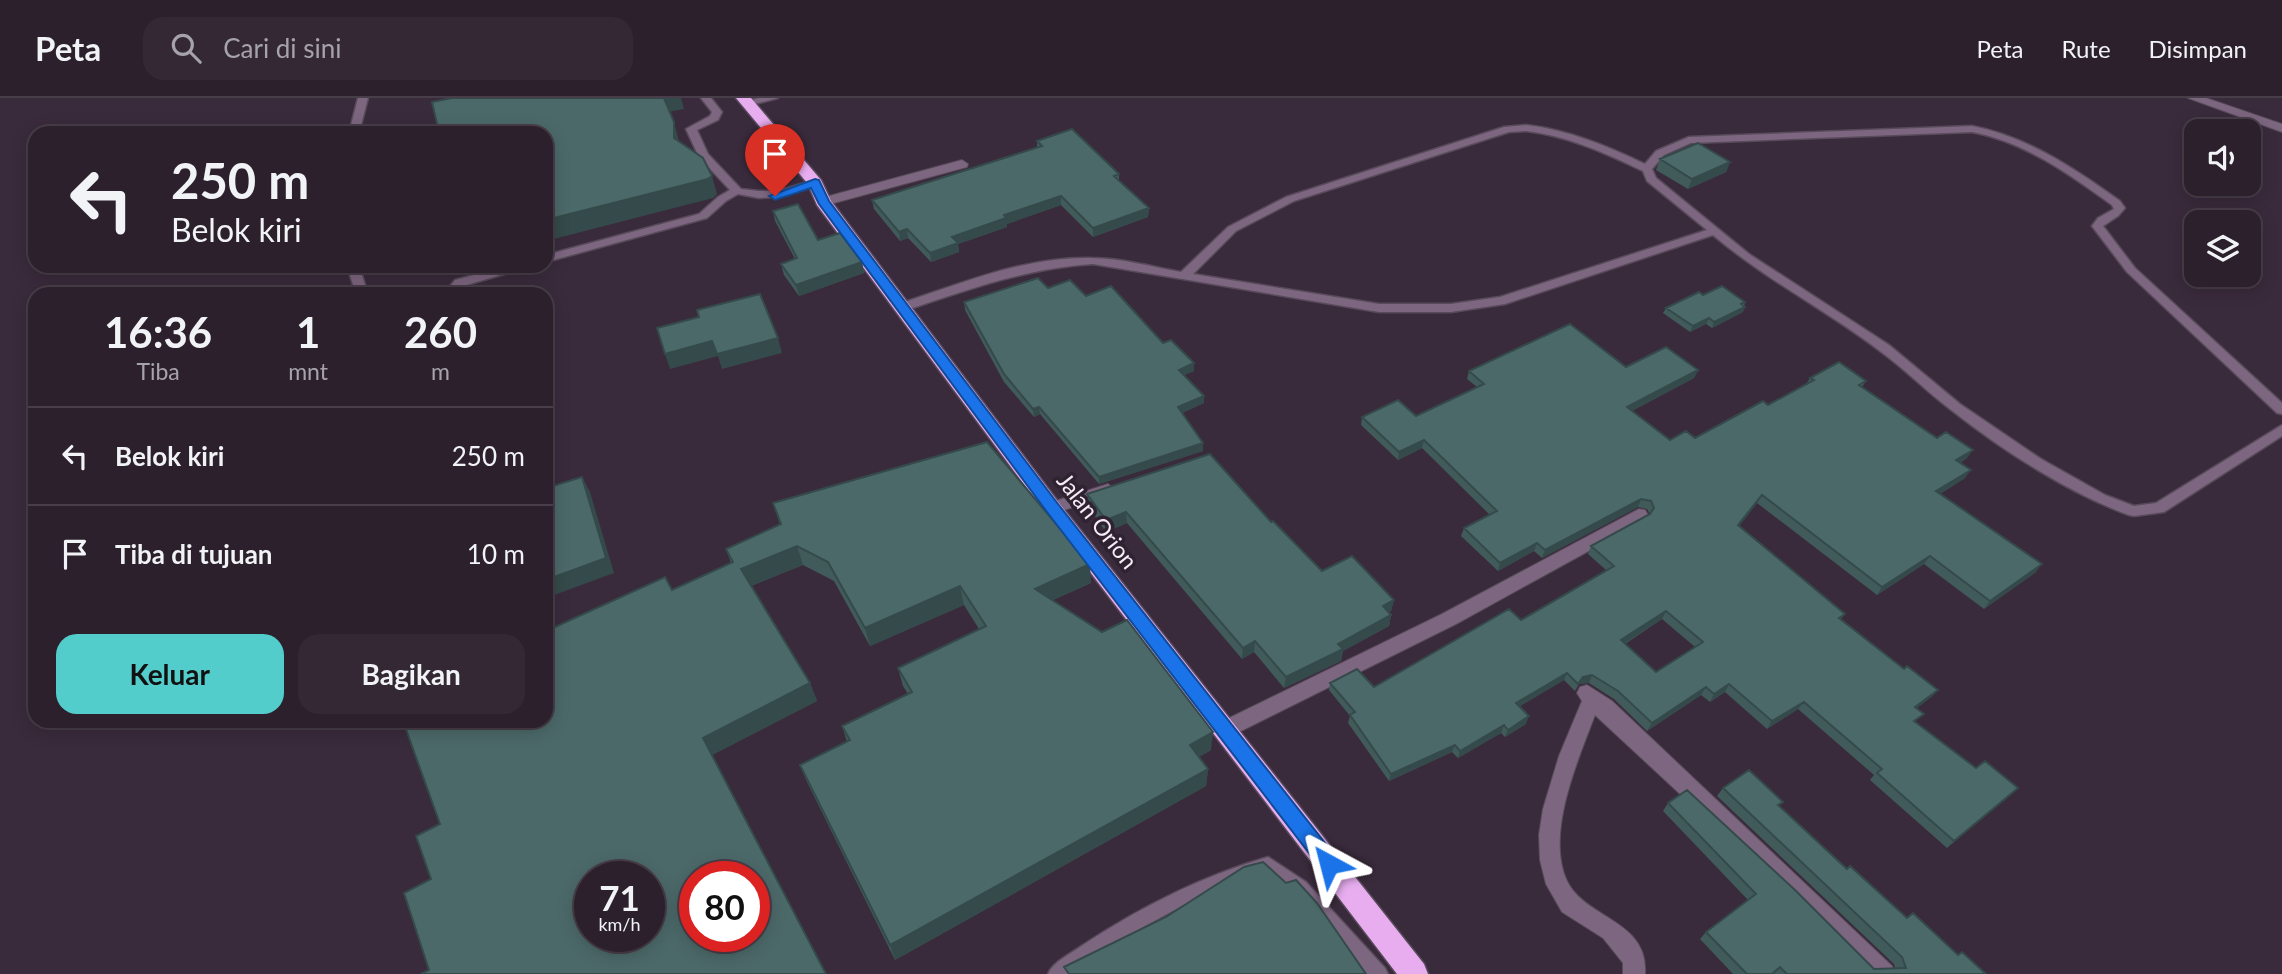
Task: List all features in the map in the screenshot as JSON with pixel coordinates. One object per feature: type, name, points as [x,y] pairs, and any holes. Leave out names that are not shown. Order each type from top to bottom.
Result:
[{"type":"highway","name":"Jalan Orion","points":[[745,101],[819,192],[1052,508],[1226,729],[1411,973]]},
{"type":"street","points":[[2194,98],[2282,128]]},
{"type":"street","points":[[819,192],[962,164]]},
{"type":"street","points":[[1052,508],[1130,483]]},
{"type":"street","points":[[1226,729],[1449,619],[1639,515]]},
{"type":"street","points":[[1587,693],[1798,888],[1884,974]]},
{"type":"street","points":[[1605,707],[1590,706],[1587,710],[1558,789],[1549,851],[1552,876],[1571,906],[1611,929],[1635,960],[1634,974]]},
{"type":"lane","points":[[356,126],[363,98]]},
{"type":"lane","points":[[706,98],[717,112],[715,118],[691,129],[703,155],[737,191],[759,197],[819,192]]},
{"type":"lane","points":[[745,101],[773,98]]},
{"type":"lane","points":[[1185,275],[1232,229],[1290,199],[1508,129],[1530,127],[1555,132],[1647,169],[1651,179],[1745,256],[1885,348],[1955,408],[2036,463],[2100,499],[2134,511],[2159,508],[2282,430]]},
{"type":"lane","points":[[1647,169],[1660,153],[1689,140],[1972,129],[2003,135],[2079,176],[2116,203],[2120,208],[2117,214],[2102,220],[2097,226],[2131,270],[2282,410]]},
{"type":"lane","points":[[553,257],[704,216],[722,199],[737,191]]},
{"type":"lane","points":[[903,307],[1014,271],[1060,261],[1093,261],[1380,307],[1451,308],[1501,301],[1715,231]]},
{"type":"lane","points":[[456,287],[459,283],[495,273]]},
{"type":"lane","points":[[1057,974],[1136,919],[1232,873],[1268,864],[1300,888],[1379,974]]},
{"type":"building","points":[[452,98],[664,98],[674,122],[674,138],[703,158],[712,176],[553,218],[553,126],[437,126],[432,102]]},
{"type":"building","points":[[1072,129],[1119,174],[1114,176],[1149,208],[1093,228],[1061,196],[1004,215],[1006,218],[952,237],[958,243],[930,253],[907,229],[899,232],[872,200],[1042,146],[1037,141]]},
{"type":"building","points":[[1698,143],[1730,162],[1692,179],[1660,159]]},
{"type":"building","points":[[798,204],[818,240],[840,233],[862,262],[796,285],[781,264],[797,258],[773,211]]},
{"type":"building","points":[[1038,278],[1048,288],[1070,280],[1086,296],[1111,286],[1163,343],[1171,340],[1194,363],[1179,370],[1204,396],[1178,407],[1203,443],[1099,477],[1039,407],[1033,409],[1004,374],[964,302]]},
{"type":"building","points":[[1722,286],[1745,302],[1741,304],[1745,307],[1714,322],[1709,318],[1693,326],[1666,308],[1699,292],[1703,295]]},
{"type":"building","points":[[760,294],[778,338],[717,354],[712,341],[665,354],[657,328],[699,317],[697,310]]},
{"type":"building","points":[[1570,324],[1626,367],[1666,347],[1698,370],[1627,407],[1670,440],[1686,431],[1695,438],[1763,401],[1768,405],[1814,380],[1810,378],[1839,362],[1866,381],[1859,385],[1937,438],[1946,432],[1973,450],[1956,460],[1971,470],[1936,491],[2042,564],[1990,601],[1930,556],[1882,587],[1762,495],[1738,525],[1845,614],[1839,618],[1904,669],[1907,666],[1938,690],[1915,707],[1924,714],[1914,721],[1976,768],[1985,761],[2018,788],[1954,841],[1877,773],[1882,769],[1804,702],[1772,721],[1729,684],[1714,694],[1706,687],[1652,723],[1618,691],[1592,675],[1583,677],[1578,684],[1567,673],[1516,703],[1529,716],[1508,730],[1504,725],[1460,751],[1455,745],[1391,774],[1350,715],[1355,712],[1330,683],[1357,669],[1374,687],[1509,609],[1521,620],[1614,566],[1591,546],[1650,514],[1654,508],[1651,501],[1641,499],[1545,550],[1537,543],[1500,563],[1464,528],[1497,511],[1424,440],[1399,452],[1362,417],[1398,400],[1416,416],[1484,384],[1469,371]],"holes":[[[1666,611],[1703,642],[1656,672],[1621,640]]]},
{"type":"building","points":[[987,442],[1090,564],[1035,589],[1102,632],[1127,620],[1213,732],[1190,745],[1208,769],[890,945],[800,765],[850,740],[842,726],[912,692],[898,668],[986,626],[960,586],[865,628],[828,562],[797,546],[741,569],[810,683],[703,738],[767,861],[679,861],[679,952],[770,952],[770,867],[826,974],[421,974],[429,970],[404,893],[431,879],[416,836],[440,824],[406,728],[553,728],[553,628],[665,577],[672,590],[733,562],[726,549],[781,524],[773,503]]},
{"type":"building","points":[[1210,454],[1271,522],[1273,521],[1322,571],[1352,556],[1394,600],[1383,606],[1391,615],[1338,644],[1343,649],[1286,677],[1255,641],[1243,648],[1126,512],[1106,520],[1087,494]]},
{"type":"building","points":[[582,477],[606,558],[553,577],[553,486]]},
{"type":"building","points":[[1749,770],[1783,802],[1778,805],[1847,869],[1850,866],[1907,918],[1913,913],[1958,955],[1962,952],[1986,974],[1787,974],[1780,967],[1772,974],[1747,974],[1706,932],[1756,894],[1668,803],[1687,790],[1795,890],[1874,969],[1906,968],[1902,957],[1723,788]]},
{"type":"building","points":[[1263,862],[1286,883],[1296,880],[1317,903],[1366,974],[1069,974],[1064,967],[1166,917],[1244,867]]},
{"type":"route","points":[[775,196],[815,183],[823,202],[1052,508],[1329,864]]}]
